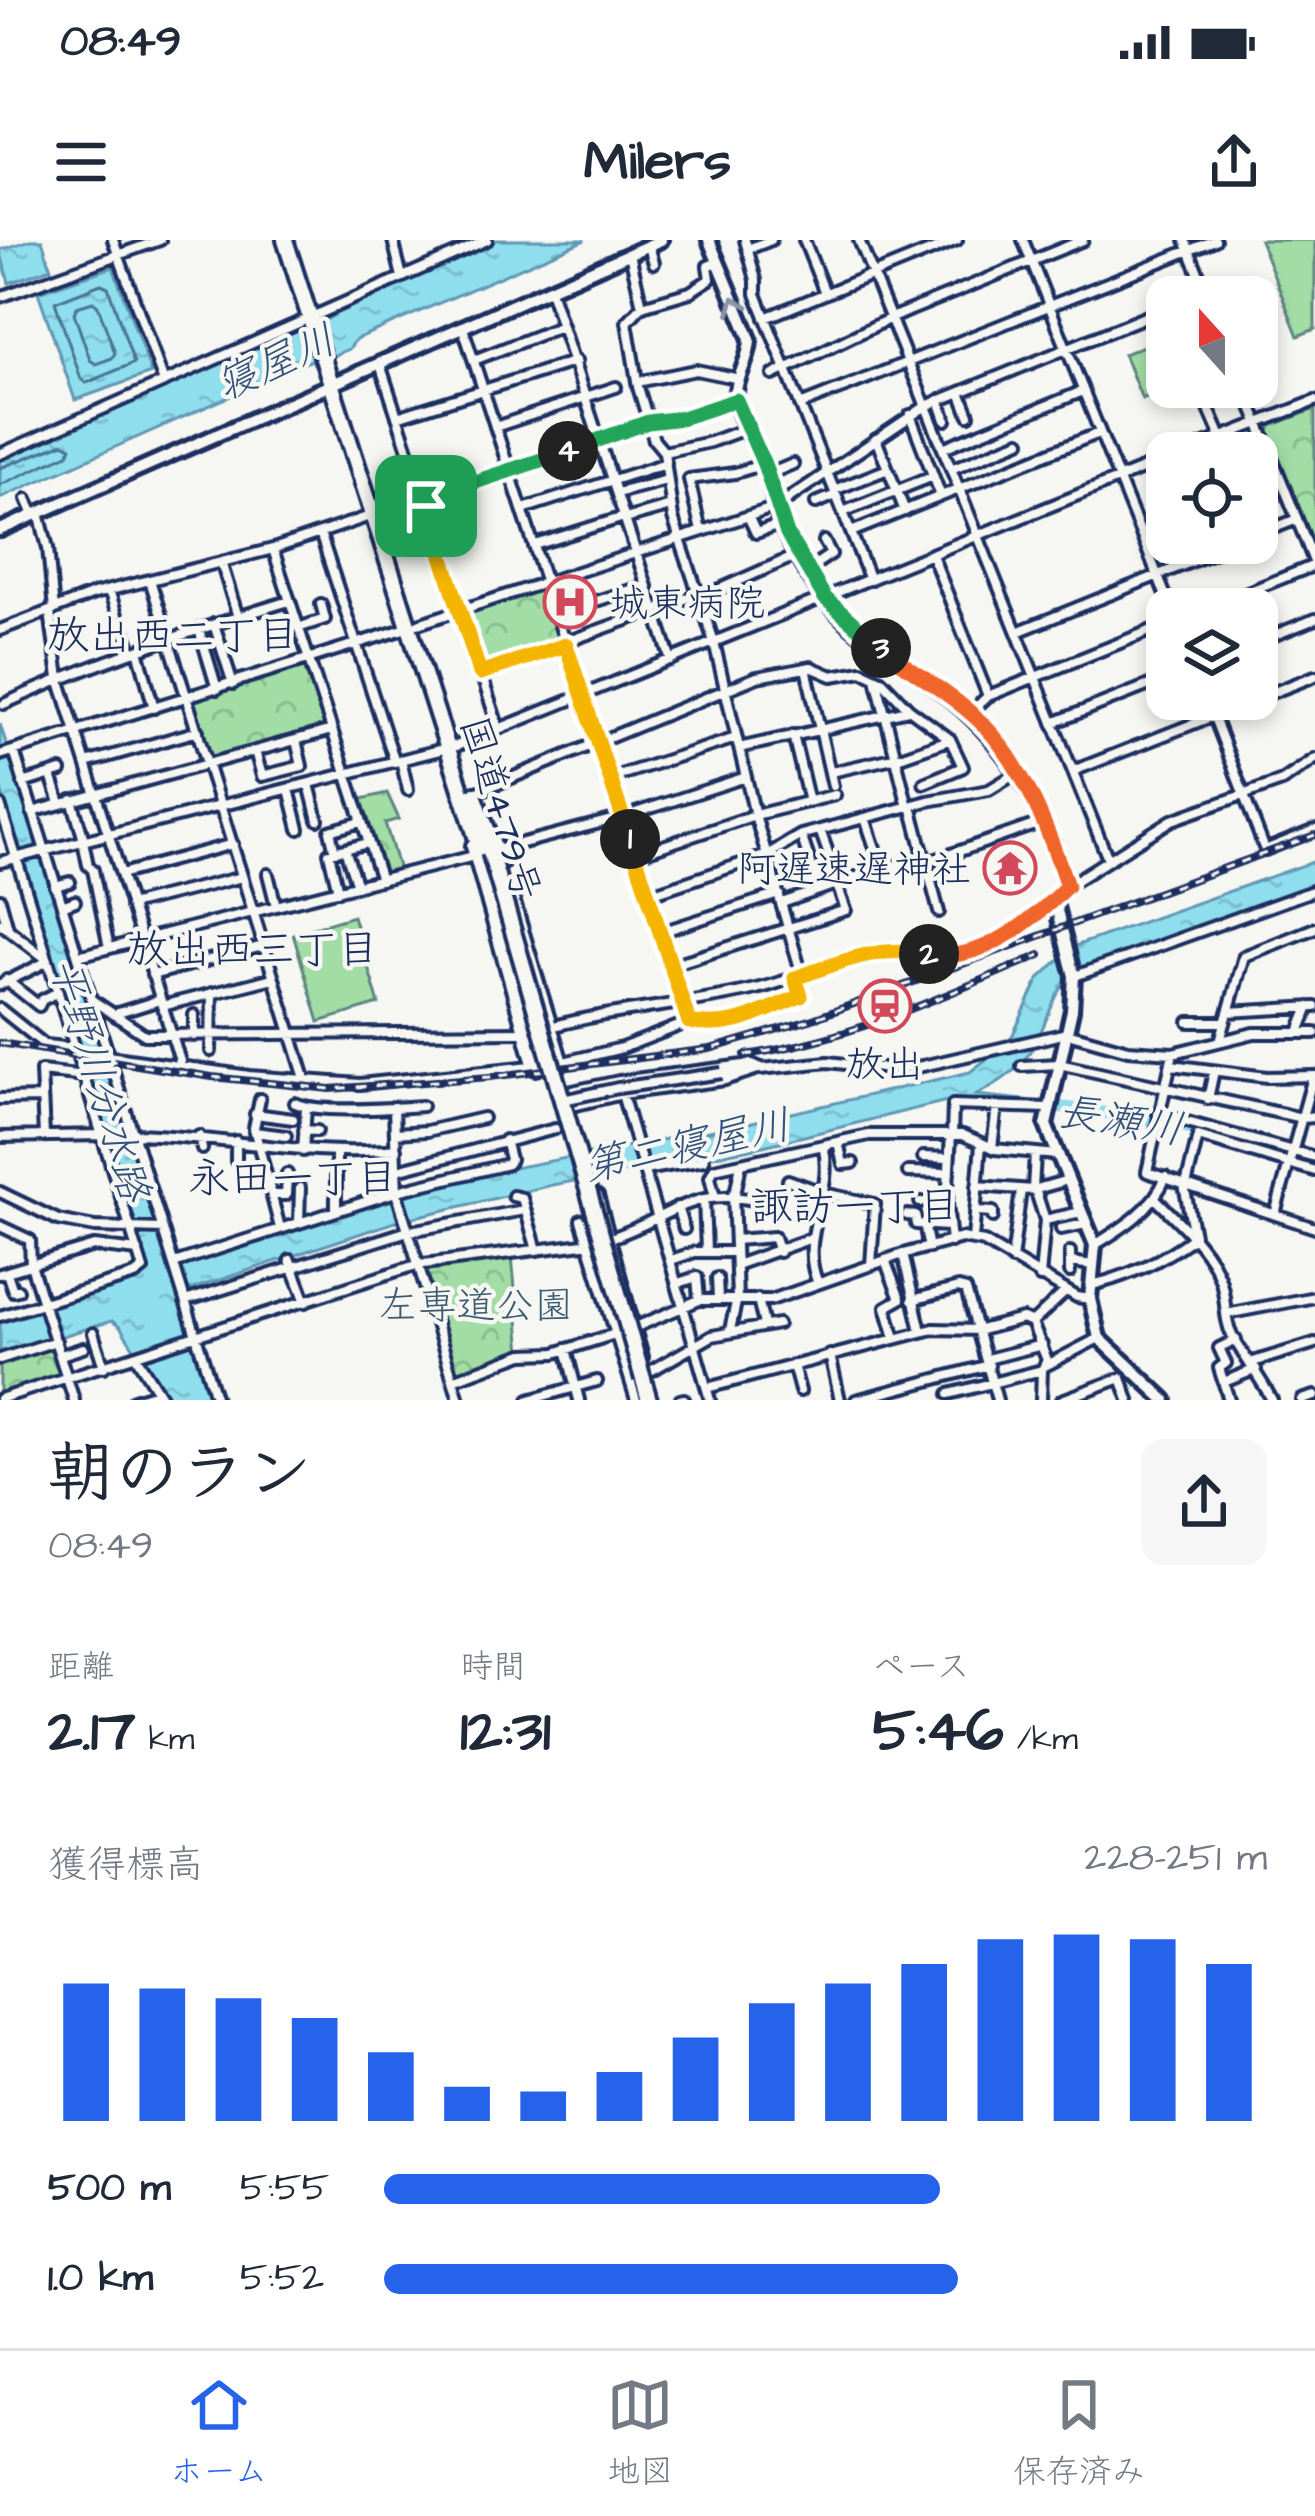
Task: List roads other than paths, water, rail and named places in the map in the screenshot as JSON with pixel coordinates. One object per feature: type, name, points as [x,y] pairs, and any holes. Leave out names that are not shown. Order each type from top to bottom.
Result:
[{"type":"highway","points":[[289,240],[455,746]]},
{"type":"highway","name":"国道479号","points":[[455,746],[651,1400]]},
{"type":"highway","name":"国道479号","points":[[455,746],[470,815],[486,853]]},
{"type":"highway","points":[[486,853],[560,1063]]},
{"type":"highway","points":[[486,853],[536,1066]]},
{"type":"highway","name":"国道479号","points":[[638,1400],[642,1378]]},
{"type":"main road","points":[[709,240],[750,339],[736,400],[782,524],[799,555],[825,598],[856,630],[995,738],[1044,822],[1067,886],[1054,899],[1074,976],[1067,1033],[1046,1125],[1095,1245],[1090,1300],[1099,1338],[1165,1400]]},
{"type":"main road","points":[[0,530],[655,243]]},
{"type":"street","points":[[113,240],[164,382]]},
{"type":"street","points":[[0,297],[160,240]]},
{"type":"street","points":[[393,240],[402,277]]},
{"type":"street","points":[[0,454],[487,240]]},
{"type":"street","points":[[771,240],[747,244],[756,294],[870,580]]},
{"type":"street","points":[[805,240],[825,293]]},
{"type":"street","points":[[859,240],[1108,859]]},
{"type":"street","points":[[765,317],[957,240]]},
{"type":"street","points":[[1023,240],[1162,588]]},
{"type":"street","points":[[773,375],[891,318],[1082,240]]},
{"type":"street","points":[[800,405],[1049,307],[1187,245],[1215,240]]},
{"type":"street","points":[[654,262],[655,243]]},
{"type":"street","points":[[1187,245],[1199,276]]},
{"type":"street","points":[[630,254],[642,306]]},
{"type":"street","points":[[108,1056],[333,1083],[536,1066],[622,1048],[689,1022],[716,1027],[751,1018],[801,996],[781,898],[755,814],[714,642],[679,539],[665,458],[637,382],[627,322],[642,306],[689,292],[710,279],[708,266],[718,262]]},
{"type":"street","points":[[550,290],[671,660]]},
{"type":"street","points":[[0,755],[776,507],[926,406],[1146,317]]},
{"type":"street","points":[[474,360],[562,326]]},
{"type":"street","points":[[463,328],[689,1022]]},
{"type":"street","points":[[397,418],[576,362]]},
{"type":"street","points":[[380,364],[500,729]]},
{"type":"street","points":[[637,382],[696,370],[740,379]]},
{"type":"street","points":[[495,427],[616,388]]},
{"type":"street","points":[[960,392],[969,415]]},
{"type":"street","points":[[943,448],[1083,392]]},
{"type":"street","points":[[0,630],[109,590],[273,549],[648,422],[682,418],[736,400]]},
{"type":"street","points":[[939,400],[946,420]]},
{"type":"street","points":[[1234,432],[1315,401]]},
{"type":"street","points":[[1252,408],[1315,564],[1256,588]]},
{"type":"street","points":[[910,415],[941,496]]},
{"type":"street","points":[[523,509],[748,428]]},
{"type":"street","points":[[851,532],[1099,433]]},
{"type":"street","points":[[876,439],[905,511]]},
{"type":"street","points":[[951,469],[1020,441]]},
{"type":"street","points":[[701,531],[689,479],[793,464]]},
{"type":"street","points":[[0,862],[455,746],[1146,467]]},
{"type":"street","points":[[815,502],[888,469]]},
{"type":"street","points":[[843,512],[933,476]]},
{"type":"street","points":[[616,494],[668,480]]},
{"type":"street","points":[[27,499],[48,548],[59,678],[179,1061]]},
{"type":"street","points":[[535,545],[671,506]]},
{"type":"street","points":[[748,516],[756,533],[782,524]]},
{"type":"street","points":[[1278,527],[1297,519]]},
{"type":"street","points":[[320,533],[408,790]]},
{"type":"street","points":[[808,570],[831,554],[824,542]]},
{"type":"street","points":[[273,549],[381,880]]},
{"type":"street","points":[[480,673],[699,596],[799,555]]},
{"type":"street","points":[[932,555],[988,696]]},
{"type":"street","points":[[221,562],[238,617]]},
{"type":"street","points":[[1017,632],[1185,564]]},
{"type":"street","points":[[150,580],[304,1075]]},
{"type":"street","points":[[556,614],[646,584]]},
{"type":"street","points":[[109,590],[154,707]]},
{"type":"street","points":[[4,704],[59,678],[289,601]]},
{"type":"street","points":[[298,628],[326,622],[321,604]]},
{"type":"street","points":[[1278,634],[1315,619]]},
{"type":"street","points":[[214,624],[233,684]]},
{"type":"street","points":[[199,629],[217,688]]},
{"type":"street","points":[[968,714],[988,696],[1146,632]]},
{"type":"street","points":[[636,855],[755,814],[809,802],[834,790],[806,668]]},
{"type":"street","points":[[473,794],[757,677],[806,668],[832,676],[862,671],[876,677],[950,739],[963,767],[924,783]]},
{"type":"street","points":[[1278,691],[1315,676]]},
{"type":"street","points":[[876,677],[893,758],[939,912]]},
{"type":"street","points":[[1053,723],[1146,686]]},
{"type":"street","points":[[610,778],[737,743],[909,709]]},
{"type":"street","points":[[1073,771],[1203,720]]},
{"type":"street","points":[[1215,720],[1265,850],[1315,830]]},
{"type":"street","points":[[32,812],[332,730]]},
{"type":"street","points":[[86,763],[198,731]]},
{"type":"street","points":[[793,735],[809,802]]},
{"type":"street","points":[[831,772],[950,739]]},
{"type":"street","points":[[255,751],[262,776],[302,766],[296,740]]},
{"type":"street","points":[[13,751],[217,1400]]},
{"type":"street","points":[[1067,886],[1172,820],[1282,782],[1315,759]]},
{"type":"street","points":[[23,783],[56,773],[60,803]]},
{"type":"street","points":[[648,895],[767,855],[784,841],[909,806],[989,790],[1017,773]]},
{"type":"street","points":[[78,956],[623,817],[746,777]]},
{"type":"street","points":[[309,784],[318,820]]},
{"type":"street","points":[[289,789],[298,829]]},
{"type":"street","points":[[72,800],[109,949]]},
{"type":"street","points":[[0,805],[134,1229],[141,1273],[0,1316]]},
{"type":"street","points":[[865,818],[882,869]]},
{"type":"street","points":[[357,886],[330,830],[361,822]]},
{"type":"street","points":[[661,932],[838,885],[1044,822]]},
{"type":"street","points":[[672,965],[846,910],[820,830]]},
{"type":"street","points":[[801,836],[819,890]]},
{"type":"street","points":[[338,891],[328,854],[368,843]]},
{"type":"street","points":[[121,874],[232,844]]},
{"type":"street","points":[[268,874],[276,906]]},
{"type":"street","points":[[130,904],[242,877]]},
{"type":"street","points":[[55,886],[70,882]]},
{"type":"street","points":[[1074,976],[1315,890]]},
{"type":"street","points":[[0,899],[4,926],[49,960]]},
{"type":"street","points":[[91,996],[145,1035],[526,1033],[590,1016],[684,1004],[799,977],[873,951],[902,949],[938,956],[972,950],[1010,933],[1054,899]]},
{"type":"street","points":[[62,906],[75,902]]},
{"type":"street","points":[[1220,1040],[1244,956],[1315,928]]},
{"type":"street","points":[[152,975],[263,946]]},
{"type":"street","points":[[3,982],[49,960]]},
{"type":"street","points":[[116,1014],[274,978]]},
{"type":"street","points":[[3,982],[39,1006],[58,992]]},
{"type":"street","points":[[211,1051],[212,993]]},
{"type":"street","points":[[1189,1022],[1312,1007]]},
{"type":"street","points":[[1299,1032],[1312,1007]]},
{"type":"street","points":[[0,1009],[45,1045],[76,1048]]},
{"type":"street","points":[[194,1015],[194,1036]]},
{"type":"street","points":[[562,1103],[618,1088],[761,1067],[828,1062],[906,1068],[1067,1033],[1129,1050],[1173,1053],[1262,1032],[1315,1034]]},
{"type":"street","points":[[1173,1053],[1148,1172],[1315,1228]]},
{"type":"street","points":[[562,1103],[568,1092],[619,1081],[752,1064],[761,1067]]},
{"type":"street","points":[[1022,1066],[1058,1064],[1208,1099],[1315,1117]]},
{"type":"street","points":[[1171,1065],[1314,1077],[1275,1214]]},
{"type":"street","points":[[562,1103],[724,1080],[761,1067]]},
{"type":"street","points":[[44,1136],[41,1071],[85,1076]]},
{"type":"street","points":[[1208,1099],[1214,1071]]},
{"type":"street","points":[[619,1081],[710,1400]]},
{"type":"street","points":[[0,1099],[40,1098]]},
{"type":"street","points":[[260,1099],[254,1132],[270,1168],[280,1228]]},
{"type":"street","points":[[295,1103],[306,1107],[422,1106]]},
{"type":"street","points":[[562,1103],[578,1124],[574,1124]]},
{"type":"street","points":[[992,1148],[1006,1103]]},
{"type":"street","points":[[951,1242],[947,1203],[953,1105],[1048,1106]]},
{"type":"street","points":[[303,1151],[306,1107]]},
{"type":"street","points":[[394,1108],[397,1193],[459,1400]]},
{"type":"street","points":[[255,1114],[293,1119]]},
{"type":"street","points":[[1158,1117],[1315,1157]]},
{"type":"street","points":[[395,1133],[483,1118]]},
{"type":"street","points":[[397,1170],[555,1129]]},
{"type":"street","points":[[304,1130],[317,1131]]},
{"type":"street","points":[[254,1132],[286,1136]]},
{"type":"street","points":[[133,1134],[200,1136],[336,1153],[396,1149]]},
{"type":"street","points":[[706,1251],[713,1169],[869,1135],[952,1134],[992,1148],[1057,1155]]},
{"type":"street","points":[[0,1137],[103,1135]]},
{"type":"street","points":[[200,1136],[202,1149]]},
{"type":"street","points":[[1195,1237],[1185,1184],[1198,1136],[1315,1171]]},
{"type":"street","points":[[174,1265],[336,1210],[509,1163],[505,1140]]},
{"type":"street","points":[[236,1141],[236,1161]]},
{"type":"street","points":[[838,1142],[843,1164],[853,1163]]},
{"type":"street","points":[[818,1283],[809,1262],[809,1240],[828,1164],[823,1144]]},
{"type":"street","points":[[973,1239],[981,1144]]},
{"type":"street","points":[[336,1153],[336,1210]]},
{"type":"street","points":[[1034,1154],[1034,1190],[1045,1220],[1040,1277]]},
{"type":"street","points":[[923,1157],[950,1158]]},
{"type":"street","points":[[644,1169],[704,1160]]},
{"type":"street","points":[[730,1330],[736,1298],[734,1194],[740,1164]]},
{"type":"street","points":[[908,1172],[949,1173]]},
{"type":"street","points":[[274,1195],[288,1196],[286,1174]]},
{"type":"street","points":[[1095,1245],[1141,1213],[1166,1178]]},
{"type":"street","points":[[788,1180],[875,1204],[871,1265]]},
{"type":"street","points":[[977,1186],[1034,1190],[1068,1180]]},
{"type":"street","points":[[299,1222],[300,1188]]},
{"type":"street","points":[[1012,1260],[1022,1190]]},
{"type":"street","points":[[0,1192],[58,1220],[162,1229]]},
{"type":"street","points":[[608,1239],[710,1197],[734,1194],[771,1204]]},
{"type":"street","points":[[513,1196],[521,1197],[536,1250]]},
{"type":"street","points":[[598,1196],[636,1327],[642,1378],[730,1330],[778,1324]]},
{"type":"street","points":[[1155,1198],[1195,1237],[1222,1284],[1236,1340],[1271,1400]]},
{"type":"street","points":[[920,1202],[947,1203]]},
{"type":"street","points":[[677,1208],[684,1229]]},
{"type":"street","points":[[184,1297],[405,1227],[524,1210]]},
{"type":"street","points":[[975,1211],[993,1212]]},
{"type":"street","points":[[799,1212],[817,1217]]},
{"type":"street","points":[[907,1214],[916,1216],[916,1224],[948,1226]]},
{"type":"street","points":[[1045,1220],[1083,1218]]},
{"type":"street","points":[[1061,1229],[1083,1218]]},
{"type":"street","points":[[581,1220],[638,1400]]},
{"type":"street","points":[[924,1224],[929,1249]]},
{"type":"street","points":[[2,1228],[26,1235],[74,1400]]},
{"type":"street","points":[[735,1240],[774,1237],[779,1252]]},
{"type":"street","points":[[1091,1285],[1169,1256],[1195,1237]]},
{"type":"street","points":[[636,1327],[699,1300],[771,1300],[903,1254],[973,1239],[1090,1300]]},
{"type":"street","points":[[736,1265],[809,1240]]},
{"type":"street","points":[[0,1399],[416,1265],[590,1244]]},
{"type":"street","points":[[13,1291],[3,1274],[94,1246],[138,1251]]},
{"type":"street","points":[[671,1260],[706,1251],[735,1252]]},
{"type":"street","points":[[903,1254],[908,1299]]},
{"type":"street","points":[[885,1260],[921,1331]]},
{"type":"street","points":[[291,1262],[306,1302]]},
{"type":"street","points":[[1070,1262],[1094,1265]]},
{"type":"street","points":[[678,1283],[697,1277],[699,1300]]},
{"type":"street","points":[[717,1278],[718,1299]]},
{"type":"street","points":[[895,1338],[886,1306],[964,1288],[997,1400]]},
{"type":"street","points":[[1032,1323],[1066,1291]]},
{"type":"street","points":[[1226,1314],[1315,1297]]},
{"type":"street","points":[[758,1299],[764,1325]]},
{"type":"street","points":[[706,1388],[921,1331],[980,1330],[1013,1320],[1032,1323]]},
{"type":"street","points":[[1032,1323],[1045,1367],[1041,1400]]},
{"type":"street","points":[[93,1333],[104,1367]]},
{"type":"street","points":[[453,1380],[523,1354],[566,1349],[615,1334]]},
{"type":"street","points":[[949,1394],[1045,1367],[1099,1338]]},
{"type":"street","points":[[0,1359],[56,1340]]},
{"type":"street","points":[[1228,1400],[1220,1368],[1226,1363],[1219,1348],[1236,1340]]},
{"type":"street","points":[[1224,1382],[1315,1342]]},
{"type":"street","points":[[859,1400],[1042,1345]]},
{"type":"street","points":[[61,1355],[83,1348]]},
{"type":"street","points":[[566,1349],[579,1400]]},
{"type":"street","points":[[830,1355],[840,1400]]},
{"type":"street","points":[[134,1400],[160,1397],[136,1357]]},
{"type":"street","points":[[793,1365],[800,1391]]},
{"type":"street","points":[[1062,1400],[1121,1378],[1129,1400]]},
{"type":"street","points":[[530,1400],[597,1381]]},
{"type":"street","points":[[909,1386],[912,1400]]},
{"type":"street","points":[[1302,1400],[1315,1396]]},
{"type":"water","points":[[42,240],[51,268],[9,283],[0,250]]},
{"type":"water","name":"寝屋川","points":[[496,240],[585,240],[356,339],[349,349],[314,364],[312,360],[0,498],[0,458],[294,328],[328,319],[355,302]]},
{"type":"water","points":[[113,267],[151,373],[75,400],[38,292]]},
{"type":"water","points":[[0,724],[172,1268],[482,1174],[735,1126],[970,1072],[1010,1041],[1039,979],[1072,947],[1315,861],[1315,887],[1076,972],[1057,995],[1023,1061],[976,1095],[1052,1103],[1051,1107],[947,1101],[751,1149],[552,1185],[398,1221],[186,1291],[178,1302],[212,1400],[168,1400],[112,1321],[0,1355],[0,1322],[144,1277],[148,1270],[0,786]]},
{"type":"waterway","name":"長瀬川","points":[[1045,1105],[1160,1120],[1315,1163]]},
{"type":"railway","points":[[0,1043],[212,1077],[330,1089],[490,1077],[710,1049],[810,1020],[1315,835]]},
{"type":"railway","points":[[745,1055],[859,1028],[1040,955]]},
{"type":"place","name":"城東病院","points":[[570,602]]},
{"type":"place","name":"阿遅速遅神社","points":[[1010,868]]},
{"type":"place","name":"放出","points":[[885,1006]]},
{"type":"district","name":"放出西二丁目","points":[[173,634]]},
{"type":"district","name":"放出西三丁目","points":[[253,948]]},
{"type":"district","name":"永田一丁目","points":[[293,1177]]},
{"type":"district","name":"諏訪一丁目","points":[[855,1205]]},
{"type":"water label","name":"平野川分水路","points":[[101,1079]]},
{"type":"water label","name":"第二寝屋川","points":[[687,1144]]},
{"type":"park label","name":"左専道公園","points":[[476,1304]]}]
